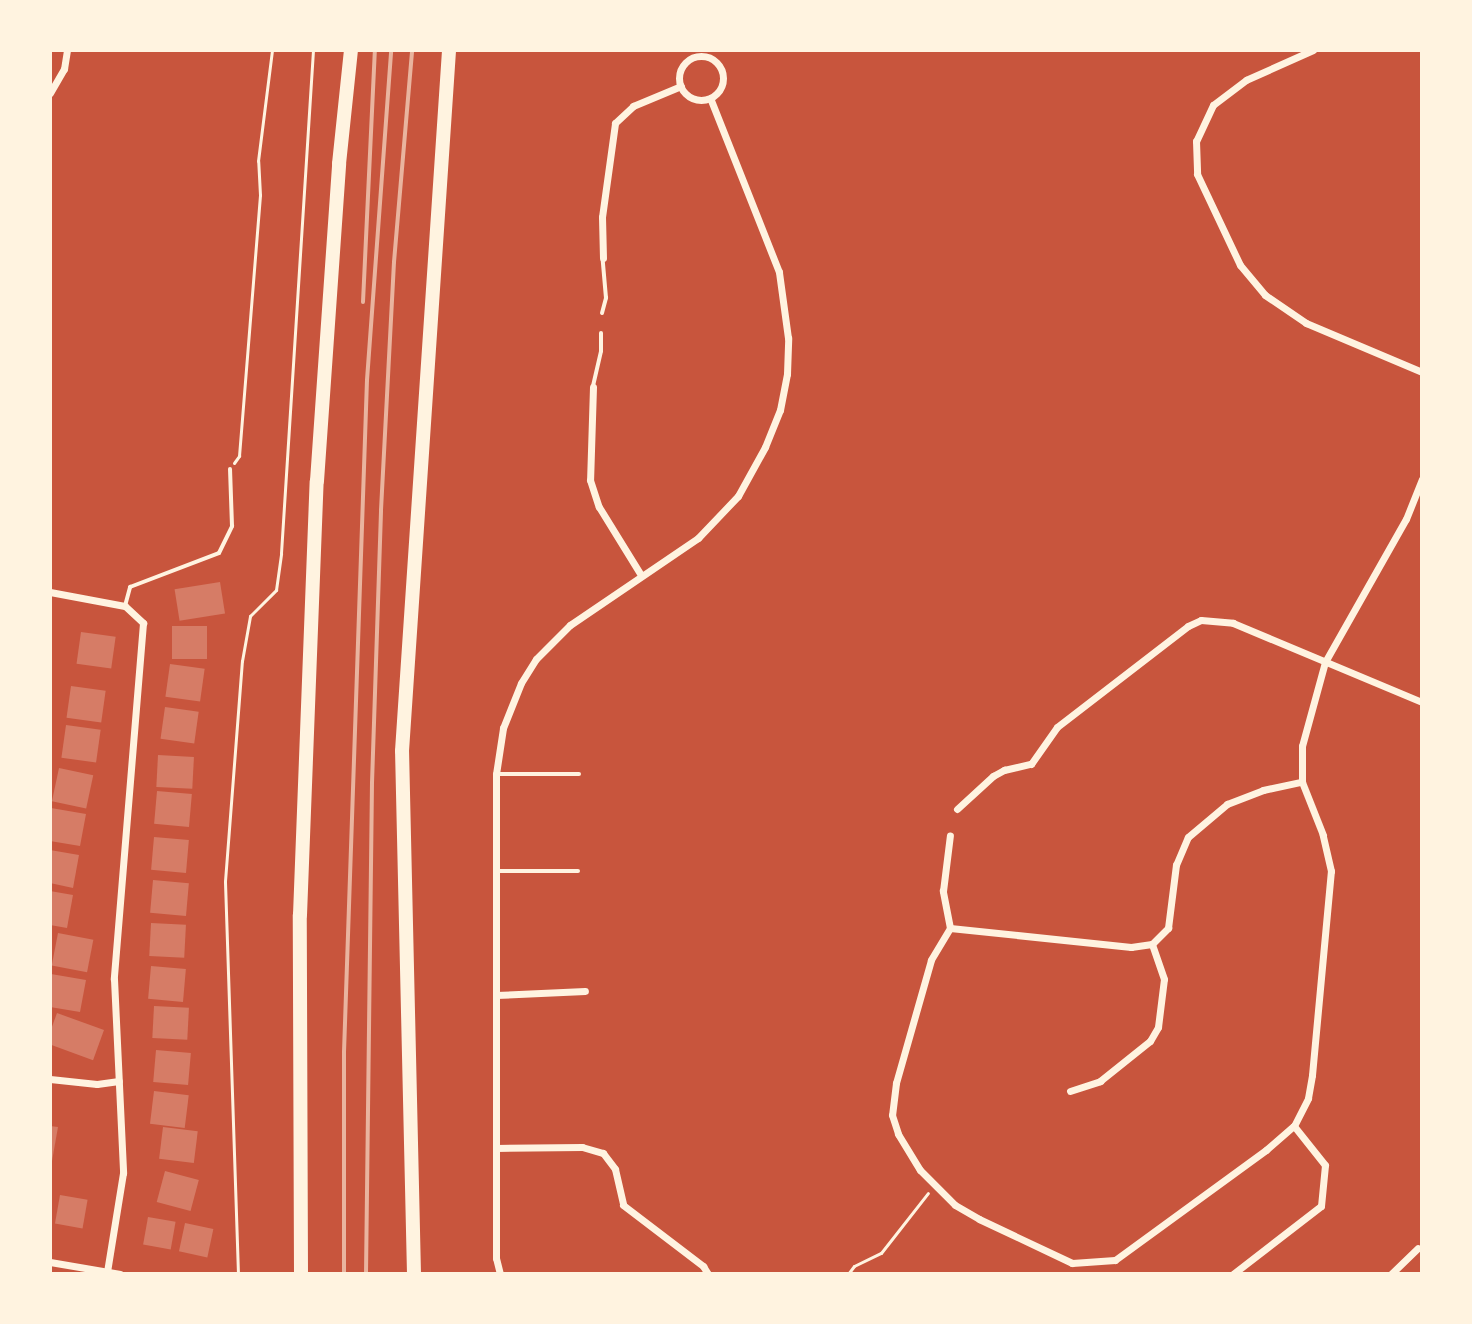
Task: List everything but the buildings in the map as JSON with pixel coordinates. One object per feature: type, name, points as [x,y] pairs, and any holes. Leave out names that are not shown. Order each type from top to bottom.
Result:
[{"type":"highway","points":[[301,1274],[300,915],[313,574],[339,164],[351,50]]},
{"type":"highway","points":[[416,1274],[402,751],[449,50]]},
{"type":"street","points":[[50,93],[64,69],[67,50]]},
{"type":"street","points":[[1313,50],[1246,80],[1213,105],[1196,141],[1197,174],[1240,265],[1265,295],[1306,323],[1422,372]]},
{"type":"street","points":[[690,54],[709,57],[721,69],[721,85],[710,98],[693,98],[681,86],[680,70],[690,54]]},
{"type":"street","points":[[603,258],[602,217],[615,123],[633,106],[681,86]]},
{"type":"street","points":[[500,1274],[496,1258],[496,774],[503,728],[521,683],[536,659],[570,625],[698,538],[738,496],[765,447],[780,410],[787,374],[788,338],[779,272],[710,98]]},
{"type":"street","points":[[593,387],[590,480],[599,507],[641,575]]},
{"type":"street","points":[[950,835],[943,891],[950,928],[931,960],[892,1099],[898,1134],[933,1186],[979,1219],[1072,1263],[1106,1263],[1125,1256],[1294,1126],[1308,1098],[1331,871],[1323,835],[1302,782],[1302,746],[1325,662],[1397,534],[1422,479]]},
{"type":"street","points":[[50,592],[125,606],[143,623],[114,979],[123,1173],[107,1272]]},
{"type":"street","points":[[957,809],[993,776],[1031,764],[1057,727],[1188,626],[1201,620],[1233,623],[1422,702]]},
{"type":"street","points":[[950,928],[1131,947],[1152,944],[1168,928],[1176,865],[1188,837],[1227,804],[1263,790],[1302,782]]},
{"type":"street","points":[[1070,1091],[1100,1081],[1150,1041],[1158,1027],[1164,979],[1152,944]]},
{"type":"street","points":[[496,995],[585,991]]},
{"type":"street","points":[[50,1079],[97,1084],[119,1081]]},
{"type":"street","points":[[1233,1274],[1321,1206],[1325,1165],[1294,1126]]},
{"type":"street","points":[[496,1148],[582,1147],[603,1153],[615,1169],[623,1205],[696,1260],[708,1274]]},
{"type":"street","points":[[1391,1274],[1418,1248]]},
{"type":"street","points":[[50,1262],[120,1274]]},
{"type":"street","points":[[1106,1263],[1110,1274]]},
{"type":"lane","points":[[602,313],[606,298],[603,258]]},
{"type":"lane","points":[[593,387],[601,351],[601,333]]},
{"type":"lane","points":[[125,606],[130,587],[219,553],[232,526],[230,469]]},
{"type":"lane","points":[[496,774],[579,774]]},
{"type":"lane","points":[[496,871],[578,871]]},
{"type":"path","points":[[230,469],[239,456],[260,195],[258,161],[272,50]]},
{"type":"path","points":[[238,1274],[225,881],[242,661],[250,616],[276,590],[281,553],[313,50]]},
{"type":"path","points":[[848,1274],[854,1266],[881,1253],[933,1186]]},
{"type":"railway","points":[[363,302],[375,50]]},
{"type":"railway","points":[[344,1274],[344,1052],[367,380],[391,50]]},
{"type":"railway","points":[[366,1274],[372,783],[381,510],[394,262],[412,50]]}]
